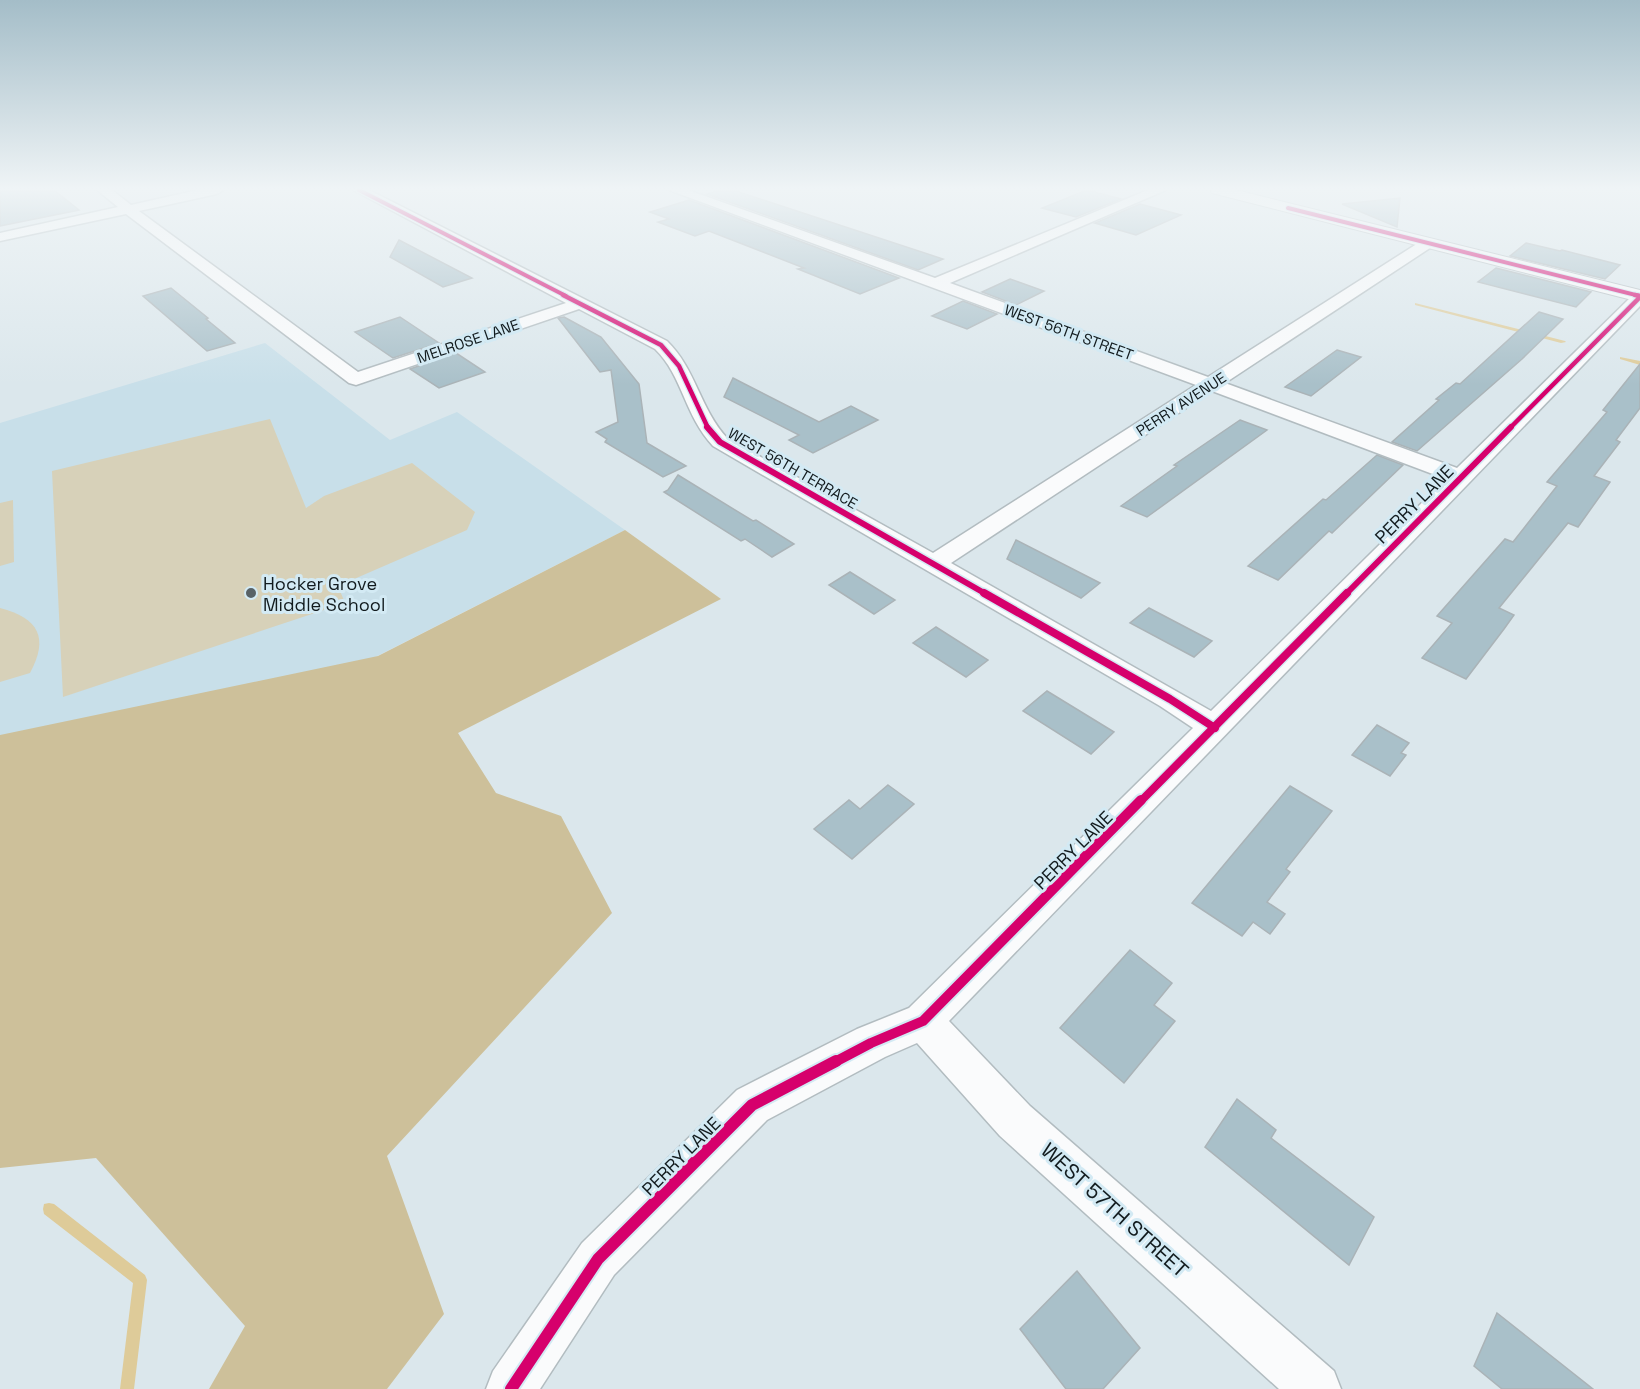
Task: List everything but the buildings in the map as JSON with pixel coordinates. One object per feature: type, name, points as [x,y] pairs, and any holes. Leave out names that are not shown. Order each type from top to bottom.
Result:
[{"type":"street","name":"MELROSE LANE","points":[[190,255],[356,379],[581,303]]},
{"type":"street","name":"WEST 56TH TERRACE","points":[[486,255],[670,351],[677,359],[691,398],[708,432],[720,442],[1170,699],[1215,728]]},
{"type":"street","name":"WEST 56TH STREET","points":[[858,255],[1462,477]]},
{"type":"street","points":[[937,283],[1005,255]]},
{"type":"street","name":"PERRY AVENUE","points":[[933,564],[1410,255]]},
{"type":"street","points":[[1474,255],[1640,297]]},
{"type":"street","name":"PERRY LANE","points":[[512,1389],[598,1259],[752,1105],[871,1043],[922,1022],[1640,297]]},
{"type":"street","name":"WEST 57TH STREET","points":[[922,1022],[1015,1121],[1316,1389]]},
{"type":"shaded area","name":"Hocker Grove Middle School","points":[[265,343],[390,440],[457,412],[625,530],[0,848],[0,423]]},
{"type":"shaded area","points":[[270,419],[306,508],[324,496],[412,463],[475,512],[467,530],[338,586],[345,603],[63,697],[52,471]]},
{"type":"shaded area","points":[[13,500],[14,562],[0,566],[0,503]]},
{"type":"shaded area","points":[[625,530],[721,599],[458,733],[496,793],[561,816],[612,913],[387,1156],[444,1314],[387,1389],[209,1389],[245,1326],[96,1158],[0,1168],[0,735],[378,656]]},
{"type":"shaded area","points":[[0,608],[24,617],[32,624],[37,631],[39,649],[30,673],[0,682]]},
{"type":"waterway","points":[[1417,304],[1563,342]]},
{"type":"waterway","points":[[1622,358],[1640,363]]},
{"type":"waterway","points":[[49,1209],[140,1280],[127,1389]]},
{"type":"cycle path","points":[[485,255],[661,345],[679,366],[702,418],[720,442],[1170,699],[1215,728]]},
{"type":"cycle path","points":[[1475,255],[1640,296]]},
{"type":"cycle path","points":[[511,1389],[598,1259],[752,1105],[871,1043],[923,1021],[1640,297]]},
{"type":"place","name":"Hocker Grove Middle School","points":[[251,593]]}]
